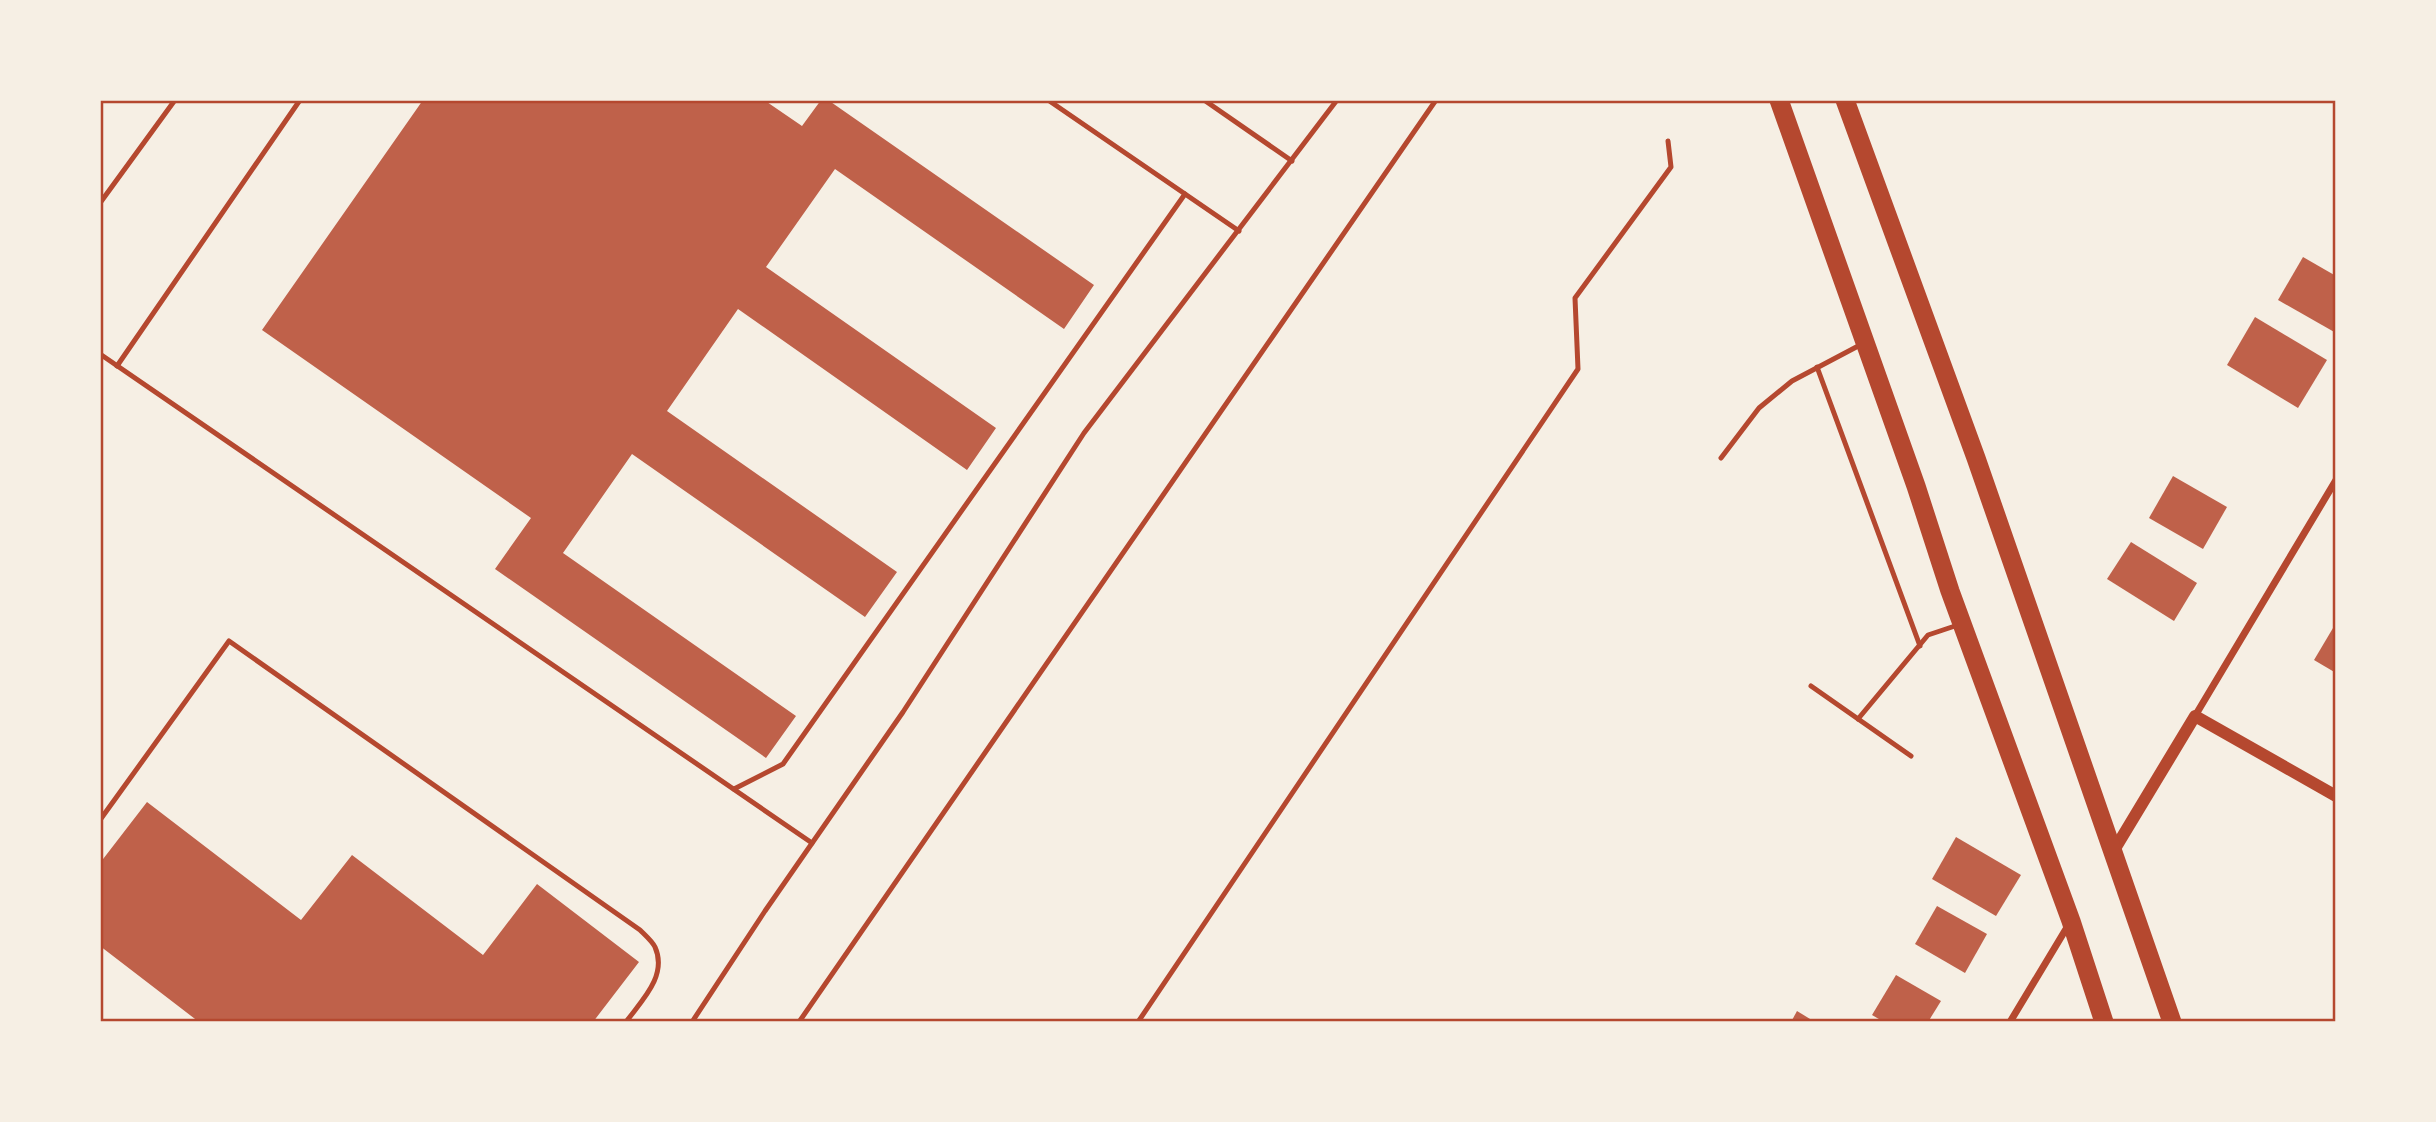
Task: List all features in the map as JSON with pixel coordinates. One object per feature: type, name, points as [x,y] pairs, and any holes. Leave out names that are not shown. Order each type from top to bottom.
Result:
[{"type":"highway","points":[[1779,100],[1961,624],[2071,921],[2104,1022]]},
{"type":"highway","points":[[1845,100],[1976,458],[2172,1022]]},
{"type":"street","points":[[2113,852],[2336,481]]},
{"type":"street","points":[[2195,716],[2336,796]]},
{"type":"street","points":[[2010,1022],[2071,921]]},
{"type":"lane","points":[[100,204],[174,100]]},
{"type":"lane","points":[[117,366],[300,100]]},
{"type":"lane","points":[[1048,100],[1239,232]]},
{"type":"lane","points":[[1204,100],[1292,161]]},
{"type":"lane","points":[[692,1022],[903,712],[1084,433],[1337,100]]},
{"type":"lane","points":[[799,1022],[1436,100]]},
{"type":"lane","points":[[1138,1022],[1578,369],[1575,298],[1671,167],[1668,141]]},
{"type":"lane","points":[[734,789],[783,764],[1185,194]]},
{"type":"lane","points":[[1721,458],[1759,408],[1792,381],[1865,343]]},
{"type":"lane","points":[[100,354],[812,843]]},
{"type":"lane","points":[[1817,368],[1920,646]]},
{"type":"lane","points":[[1858,719],[1928,635],[1961,624]]},
{"type":"lane","points":[[100,820],[229,641],[640,930],[655,946],[659,964],[657,979],[626,1022]]},
{"type":"lane","points":[[1811,686],[1911,756]]},
{"type":"building","points":[[423,100],[764,100],[802,126],[821,100],[828,100],[1094,285],[1064,329],[835,169],[766,267],[996,428],[967,470],[738,309],[667,411],[897,572],[865,617],[632,454],[563,553],[796,716],[766,758],[495,569],[531,518],[262,330]]},
{"type":"building","points":[[2303,257],[2336,276],[2336,333],[2278,300]]},
{"type":"building","points":[[2255,317],[2327,360],[2298,408],[2227,365]]},
{"type":"building","points":[[2173,476],[2227,507],[2203,549],[2149,518]]},
{"type":"building","points":[[2131,542],[2197,583],[2174,621],[2107,579]]},
{"type":"building","points":[[2336,623],[2336,673],[2314,660]]},
{"type":"building","points":[[147,802],[301,920],[352,855],[483,955],[537,884],[639,962],[593,1022],[199,1022],[100,946],[100,863]]},
{"type":"building","points":[[1956,837],[2021,875],[1996,916],[1932,879]]},
{"type":"building","points":[[1937,906],[1987,934],[1965,973],[1915,944]]},
{"type":"building","points":[[1896,975],[1941,1001],[1928,1022],[1884,1022],[1872,1015]]},
{"type":"building","points":[[1797,1011],[1815,1022],[1791,1022]]}]
